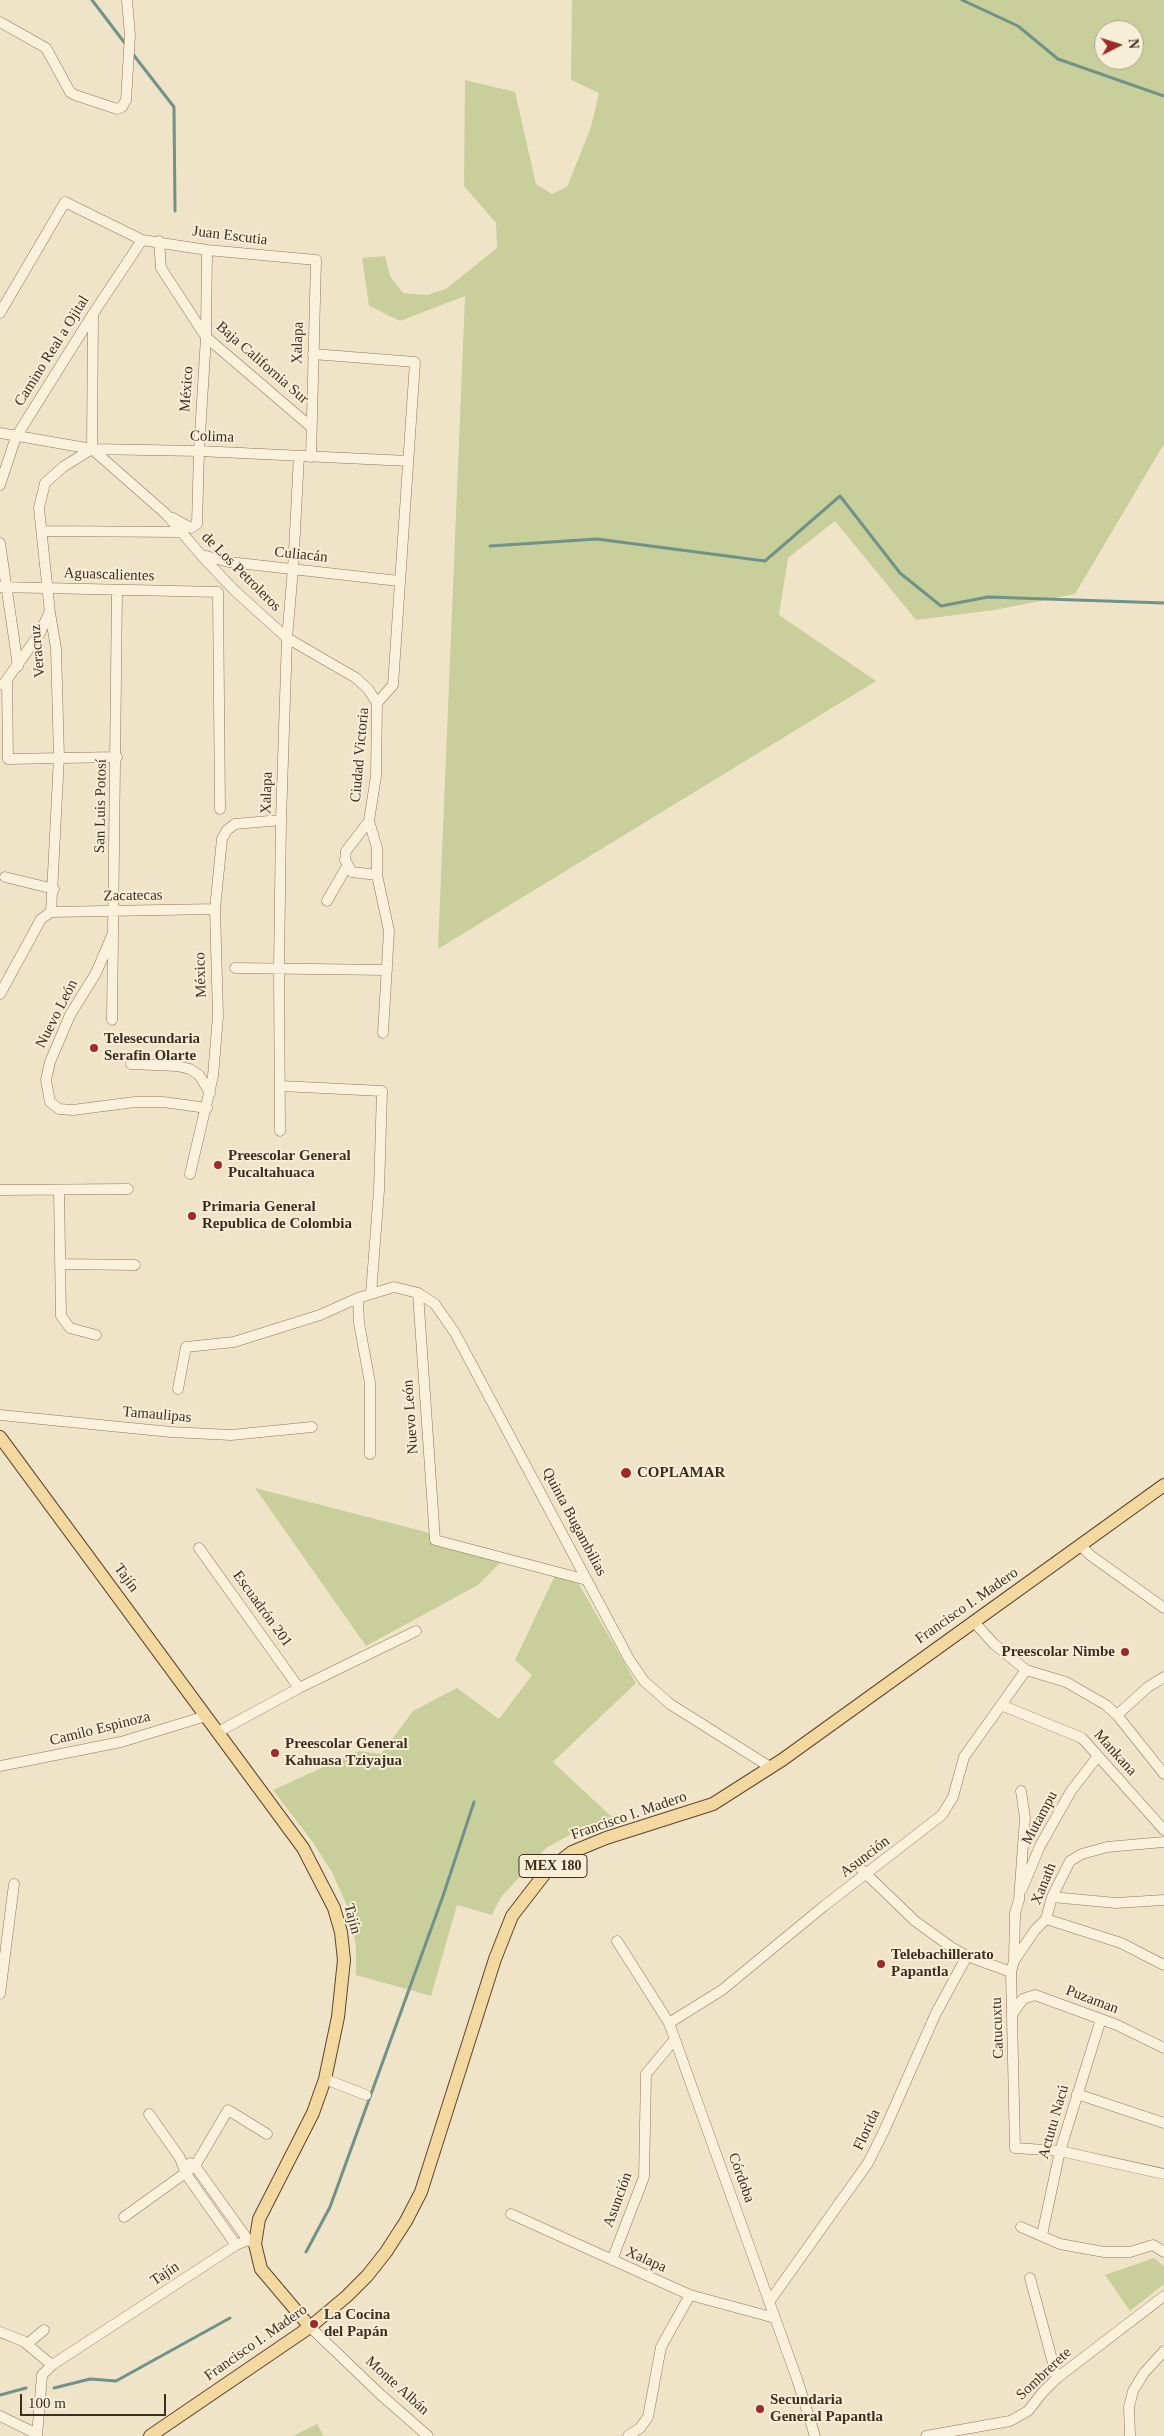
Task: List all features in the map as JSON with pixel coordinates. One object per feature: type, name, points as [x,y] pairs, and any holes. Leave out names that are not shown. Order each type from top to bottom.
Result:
[{"type":"main road","name":"Tajín","points":[[0,1437],[303,1848],[334,1908],[341,1932],[344,1960],[338,2017],[325,2080],[313,2113],[259,2219],[252,2242]]},
{"type":"main road","name":"Francisco I. Madero","points":[[150,2436],[310,2327],[368,2276],[406,2221],[421,2192],[495,1959],[512,1916],[546,1872],[572,1852],[606,1838],[713,1804],[770,1767],[1164,1485]]},
{"type":"main road","name":"Monte Albán","points":[[252,2242],[260,2269],[310,2327]]},
{"type":"street","points":[[0,22],[46,48],[70,92],[75,96],[117,109],[122,107],[126,100],[130,35],[127,0]]},
{"type":"street","points":[[0,313],[65,202],[140,240]]},
{"type":"street","name":"Juan Escutia","points":[[140,240],[207,250],[316,260]]},
{"type":"street","name":"Camino Real a Ojital","points":[[0,485],[16,437],[140,240]]},
{"type":"street","name":"Baja California Sur","points":[[160,242],[162,268],[206,336],[310,426]]},
{"type":"street","name":"México","points":[[166,514],[191,528],[197,524],[198,451],[206,336],[207,250]]},
{"type":"street","name":"Xalapa","points":[[311,457],[310,426],[316,260]]},
{"type":"street","points":[[92,314],[92,449]]},
{"type":"street","name":"Ciudad Victoria","points":[[312,354],[416,362],[393,685],[377,704],[376,776],[369,822],[377,848],[377,875],[389,931],[384,1033]]},
{"type":"street","name":"Colima","points":[[0,433],[92,449],[198,451],[408,461]]},
{"type":"street","name":"de Los Petroleros","points":[[92,449],[166,514],[234,590],[287,638],[356,678],[368,688],[377,704]]},
{"type":"street","name":"Veracruz","points":[[51,912],[54,889],[59,757],[56,648],[50,613],[40,508],[45,482],[63,467],[92,449]]},
{"type":"street","name":"Xalapa","points":[[280,1131],[282,1086],[279,970],[281,820],[287,638],[299,456]]},
{"type":"street","points":[[42,531],[181,532]]},
{"type":"street","points":[[0,543],[4,587],[18,666]]},
{"type":"street","name":"Culiacán","points":[[201,555],[229,562],[399,581]]},
{"type":"street","name":"Aguascalientes","points":[[4,587],[218,592],[220,809]]},
{"type":"street","name":"San Luis Potosí","points":[[112,1020],[117,591]]},
{"type":"street","points":[[0,690],[40,633],[50,613]]},
{"type":"street","points":[[7,680],[8,759],[116,757]]},
{"type":"street","name":"México","points":[[190,1174],[210,1094],[218,1016],[215,909],[222,839],[227,830],[235,824],[281,820]]},
{"type":"street","points":[[369,822],[346,851],[345,860],[352,872],[377,875]]},
{"type":"street","points":[[327,901],[347,866]]},
{"type":"street","points":[[4,877],[54,889]]},
{"type":"street","name":"Zacatecas","points":[[51,912],[215,909]]},
{"type":"street","points":[[0,994],[41,919],[51,912]]},
{"type":"street","name":"Nuevo León","points":[[113,932],[96,972],[70,1014],[50,1062],[46,1080],[46,1095],[50,1102],[59,1109],[91,1108],[135,1102],[207,1108]]},
{"type":"street","points":[[235,968],[387,970]]},
{"type":"street","points":[[131,1064],[177,1066],[190,1069],[199,1075],[210,1094]]},
{"type":"street","points":[[178,1389],[186,1347],[234,1342],[320,1315],[371,1294],[382,1091],[282,1086]]},
{"type":"street","points":[[0,1190],[128,1189]]},
{"type":"street","points":[[59,1190],[61,1316],[70,1328],[96,1335]]},
{"type":"street","points":[[60,1264],[135,1265]]},
{"type":"street","name":"Quinta Bugambilias","points":[[371,1294],[394,1288],[418,1293],[434,1304],[455,1333],[587,1580],[644,1681],[670,1704],[770,1767]]},
{"type":"street","name":"Nuevo León","points":[[418,1293],[436,1540],[587,1580]]},
{"type":"street","points":[[358,1298],[359,1323],[370,1383],[370,1454]]},
{"type":"street","name":"Tamaulipas","points":[[0,1415],[171,1432],[222,1434],[312,1427]]},
{"type":"street","points":[[1081,1546],[1121,1578],[1164,1608]]},
{"type":"street","name":"Escuadrón 201","points":[[199,1548],[299,1688]]},
{"type":"street","points":[[974,1622],[994,1644],[1026,1670],[1066,1682],[1088,1693],[1117,1715],[1164,1774]]},
{"type":"street","points":[[218,1732],[299,1688],[416,1631]]},
{"type":"street","name":"Asunción","points":[[669,2023],[722,1990],[864,1871],[942,1816],[953,1797],[964,1757],[1026,1670]]},
{"type":"street","points":[[1117,1715],[1148,1687],[1164,1677]]},
{"type":"street","name":"Mankana","points":[[1001,1705],[1082,1738],[1164,1830]]},
{"type":"street","name":"Camilo Espinoza","points":[[0,1766],[121,1742],[206,1716]]},
{"type":"street","name":"Mutampu","points":[[1014,1961],[1015,1913],[1019,1900],[1048,1831],[1071,1791],[1098,1756]]},
{"type":"street","name":"Mutampu","points":[[1019,1900],[1025,1818],[1021,1791]]},
{"type":"street","name":"Xanath","points":[[1164,1842],[1106,1847],[1082,1854],[1070,1861],[1052,1897],[1046,1919],[1121,1943],[1164,1965]]},
{"type":"street","points":[[864,1871],[915,1921],[966,1956],[1011,1972]]},
{"type":"street","points":[[0,1994],[14,1884]]},
{"type":"street","points":[[1052,1897],[1116,1903],[1164,1900]]},
{"type":"street","name":"Catucuxtu","points":[[1046,1919],[1035,1930],[1014,1961],[1011,1972],[1015,2148],[1060,2151]]},
{"type":"street","name":"Córdoba","points":[[617,1940],[669,2023],[815,2436]]},
{"type":"street","name":"Florida","points":[[769,2302],[868,2163],[884,2132],[936,2013],[966,1956]]},
{"type":"street","name":"Puzaman","points":[[1013,2013],[1023,1999],[1035,1995],[1101,2019],[1164,2048]]},
{"type":"street","name":"Actutu Nacú","points":[[1042,2235],[1060,2151],[1101,2019]]},
{"type":"street","name":"Asunción","points":[[612,2260],[644,2177],[646,2074],[675,2039]]},
{"type":"street","points":[[325,2080],[366,2095]]},
{"type":"street","points":[[1077,2094],[1164,2123]]},
{"type":"street","points":[[124,2217],[195,2166],[228,2110],[267,2134]]},
{"type":"street","name":"Monte Albán","points":[[149,2114],[180,2158],[186,2174],[236,2245]]},
{"type":"street","points":[[1060,2151],[1164,2174]]},
{"type":"street","name":"Monte Albán","points":[[180,2158],[195,2166],[252,2242]]},
{"type":"street","points":[[210,2208],[221,2201]]},
{"type":"street","name":"Xalapa","points":[[511,2214],[690,2296],[774,2318]]},
{"type":"street","points":[[1021,2227],[1060,2244],[1104,2252],[1130,2252],[1153,2246],[1164,2252]]},
{"type":"street","name":"Tajín","points":[[37,2435],[42,2374],[52,2365],[236,2245],[252,2242]]},
{"type":"street","points":[[1030,2278],[1057,2378]]},
{"type":"street","points":[[628,2436],[640,2428],[648,2417],[661,2347],[690,2296]]},
{"type":"street","name":"Sombrerete","points":[[926,2436],[1010,2422],[1028,2411],[1057,2378],[1164,2296]]},
{"type":"street","name":"Monte Albán","points":[[310,2327],[381,2395],[428,2436]]},
{"type":"street","points":[[27,2344],[44,2330]]},
{"type":"street","points":[[0,2332],[27,2344],[52,2365]]},
{"type":"street","points":[[1130,2436],[1129,2406],[1133,2390],[1144,2373],[1164,2351]]},
{"type":"street","points":[[0,2416],[37,2435]]},
{"type":"green space","points":[[572,0],[1164,0],[1164,444],[1075,594],[995,610],[916,620],[835,521],[788,558],[779,615],[876,681],[438,949],[465,296],[400,321],[369,306],[362,258],[385,256],[390,276],[403,293],[427,295],[446,289],[497,248],[496,223],[464,186],[465,80],[515,92],[536,184],[552,194],[567,187],[591,127],[599,93],[571,80]]},
{"type":"green space","points":[[255,1488],[509,1554],[478,1585],[366,1646]]},
{"type":"green space","points":[[558,1569],[573,1574],[636,1683],[553,1762],[614,1819],[573,1833],[546,1848],[501,1897],[492,1915],[457,1905],[431,1996],[356,1975],[356,1946],[348,1908],[332,1872],[312,1841],[273,1790],[359,1751],[381,1754],[413,1711],[457,1688],[499,1719],[532,1675],[515,1660]]},
{"type":"green space","points":[[1154,2258],[1164,2266],[1164,2284],[1130,2311],[1105,2275]]},
{"type":"green space","points":[[317,2424],[324,2436],[293,2436]]},
{"type":"waterway","points":[[92,0],[127,46]]},
{"type":"waterway","points":[[962,0],[1018,26],[1058,59],[1164,96]]},
{"type":"waterway","points":[[132,53],[174,107],[175,211]]},
{"type":"waterway","points":[[490,546],[597,539],[765,561],[840,496],[900,573],[941,606],[988,597],[1164,603]]},
{"type":"waterway","points":[[306,2252],[330,2207],[443,1896],[474,1802]]},
{"type":"waterway","points":[[54,2388],[90,2379],[116,2381],[230,2318]]},
{"type":"waterway","points":[[0,2395],[26,2388]]},
{"type":"place","name":"Telesecundaria Serafin Olarte","points":[[94,1048]]},
{"type":"place","name":"Preescolar General Pucaltahuaca","points":[[218,1165]]},
{"type":"place","name":"Primaria General Republica de Colombia","points":[[192,1216]]},
{"type":"place","name":"COPLAMAR","points":[[626,1473]]},
{"type":"place","name":"Preescolar Nimbe","points":[[1125,1652]]},
{"type":"place","name":"Preescolar General Kahuasa Tziyajua","points":[[275,1753]]},
{"type":"place","name":"Telebachillerato Papantla","points":[[881,1964]]},
{"type":"place","name":"La Cocina del Papán","points":[[314,2324]]},
{"type":"place","name":"Secundaria General Papantla","points":[[760,2409]]}]
